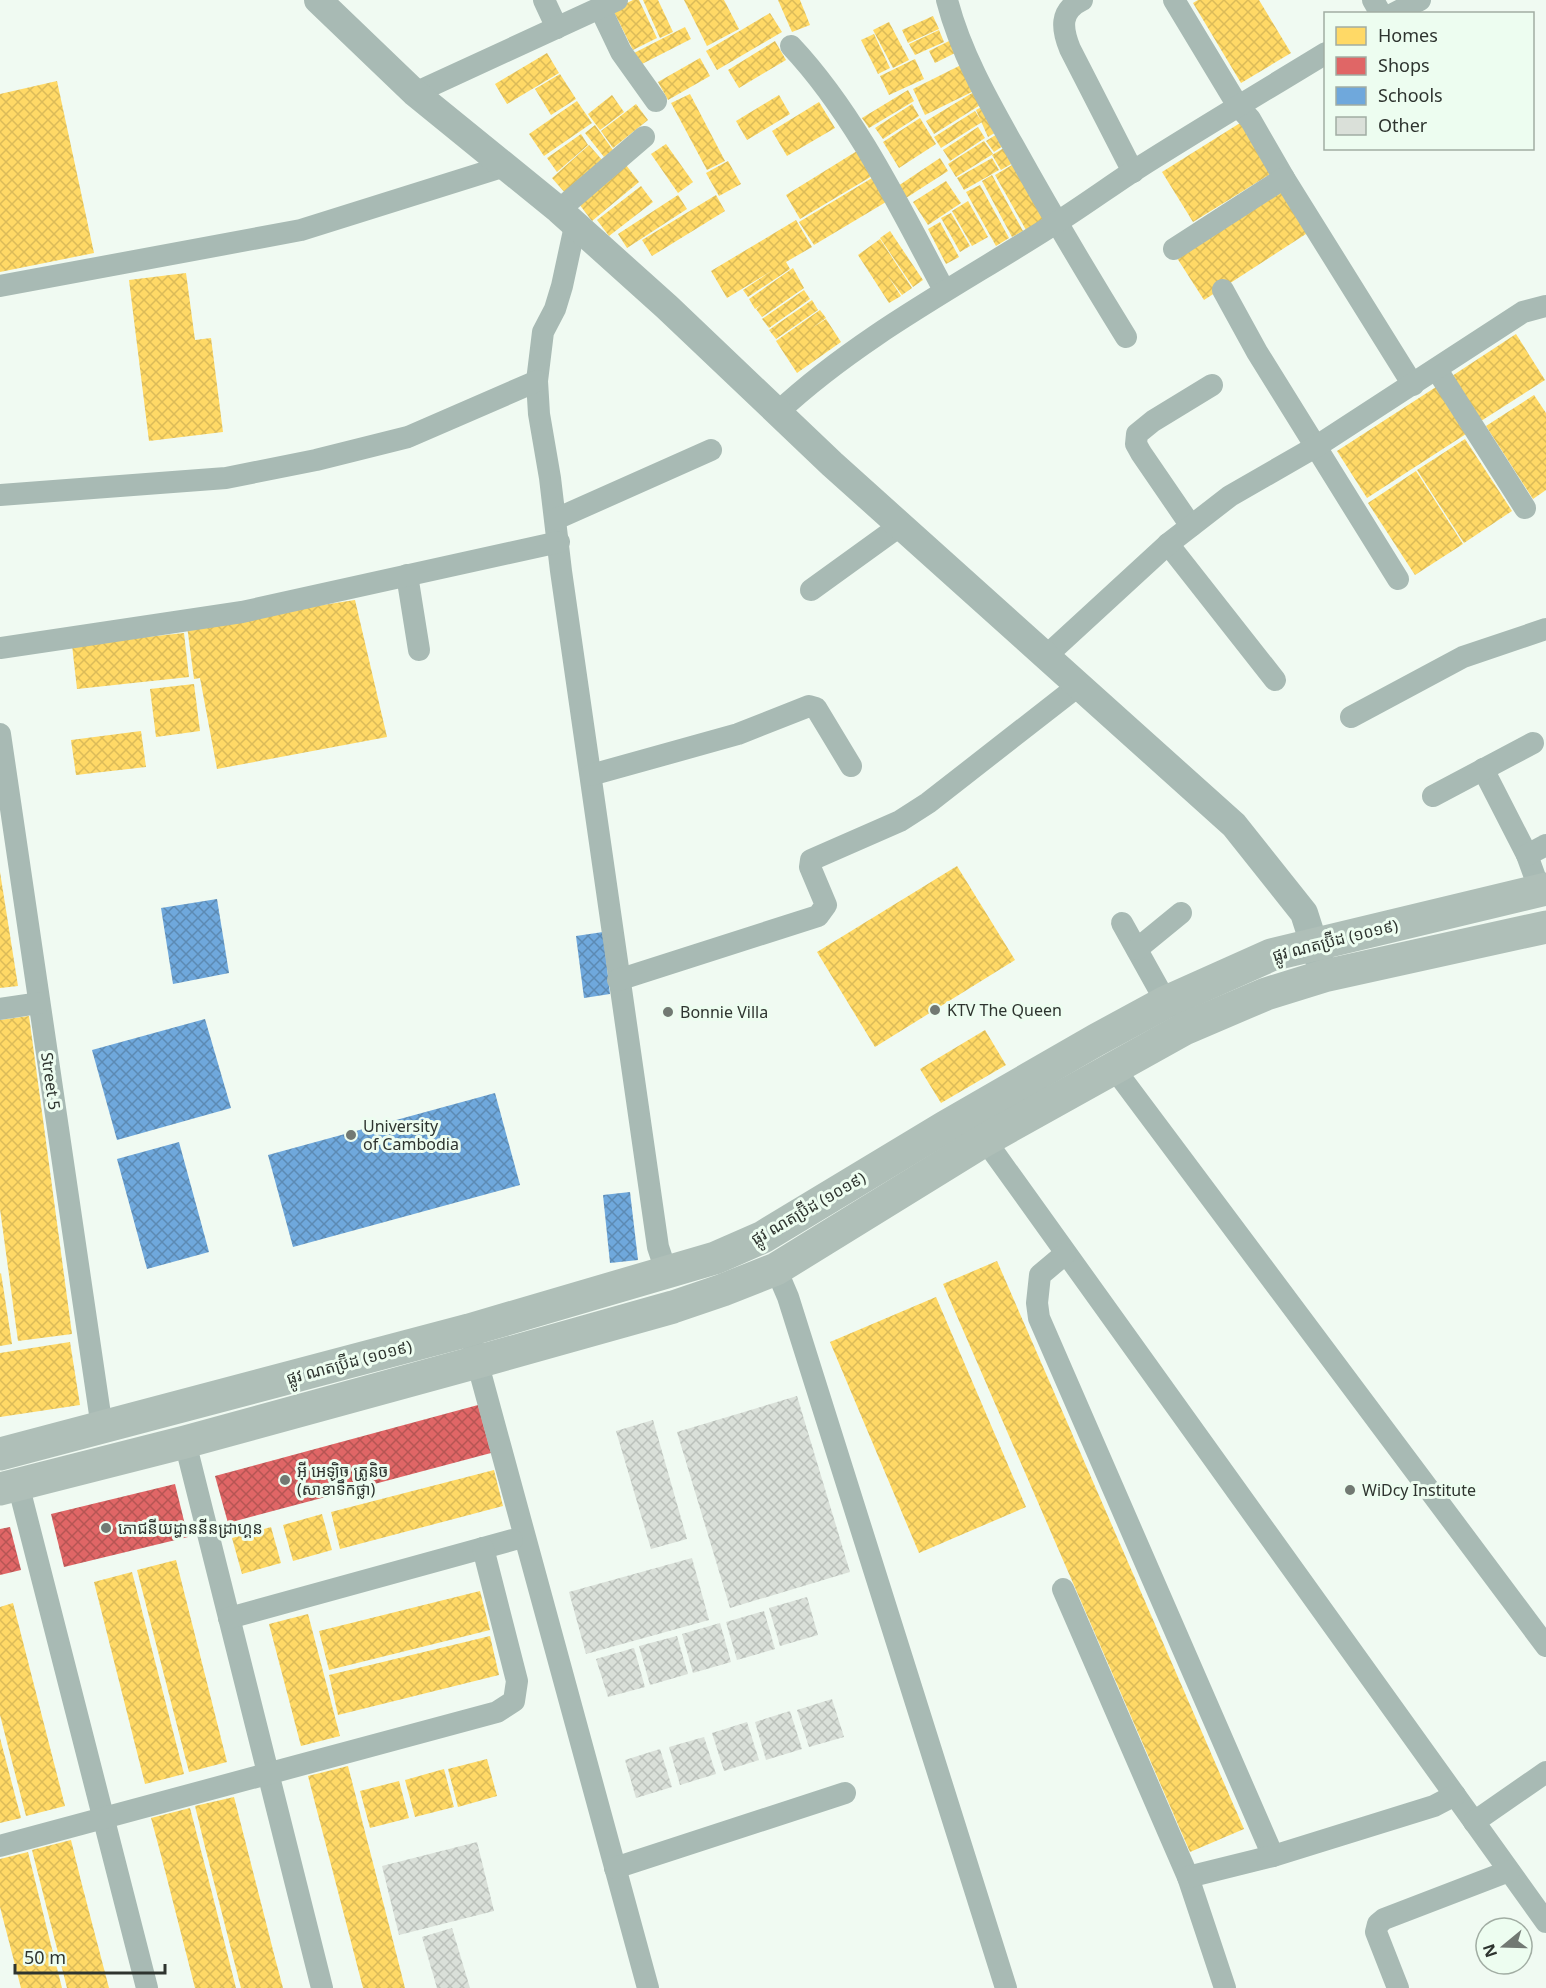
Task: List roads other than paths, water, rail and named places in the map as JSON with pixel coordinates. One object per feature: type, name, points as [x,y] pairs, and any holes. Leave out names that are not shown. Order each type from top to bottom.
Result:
[{"type":"main road","name":"ផ្លូវ ណតប្រ៊ីដ (១០១៩)","points":[[0,1454],[469,1330],[667,1274],[763,1238],[945,1127],[1166,1002],[1271,955],[1543,890]]},
{"type":"main road","name":"ផ្លូវ ណតប្រ៊ីដ (១០១៩)","points":[[9,1486],[185,1442],[690,1302],[776,1269],[985,1140],[1184,1029],[1266,994],[1324,976],[1546,927]]},
{"type":"street","points":[[318,0],[415,93],[567,218],[667,307],[1045,657],[1250,841],[1304,913],[1324,976]]},
{"type":"street","points":[[544,0],[557,28]]},
{"type":"street","points":[[947,0],[957,31],[987,98],[1056,224],[1126,337]]},
{"type":"street","points":[[1174,0],[1238,106],[1250,119],[1284,178],[1413,385]]},
{"type":"street","points":[[1077,1],[1064,17],[1062,29],[1133,172]]},
{"type":"street","points":[[415,93],[609,4],[621,52],[656,101]]},
{"type":"street","points":[[791,46],[817,74],[848,122],[944,290]]},
{"type":"street","points":[[778,412],[807,385],[855,349],[944,290],[1056,224],[1133,172],[1324,54]]},
{"type":"street","points":[[644,136],[567,218],[562,286],[555,309],[543,332],[537,381],[539,414],[556,519],[618,980],[658,1247],[667,1274]]},
{"type":"street","points":[[0,286],[301,230],[505,166]]},
{"type":"street","points":[[1174,249],[1284,178]]},
{"type":"street","points":[[1223,290],[1257,352],[1398,579]]},
{"type":"street","points":[[1045,657],[1168,544],[1230,496],[1317,446],[1523,312],[1546,306]]},
{"type":"street","points":[[1437,370],[1525,508]]},
{"type":"street","points":[[0,495],[226,478],[316,460],[408,437],[537,381]]},
{"type":"street","points":[[1191,525],[1141,453],[1136,444],[1137,434],[1153,421],[1212,385]]},
{"type":"street","points":[[556,519],[711,450]]},
{"type":"street","points":[[811,590],[901,525]]},
{"type":"street","points":[[0,648],[242,612],[559,542]]},
{"type":"street","points":[[1168,544],[1275,680]]},
{"type":"street","points":[[407,575],[419,650]]},
{"type":"street","points":[[1351,717],[1463,657],[1546,629]]},
{"type":"street","points":[[618,980],[818,916],[826,905],[810,867],[811,860],[900,821],[1078,686]]},
{"type":"street","points":[[591,775],[738,734],[809,706],[816,708],[851,766]]},
{"type":"street","name":"Street 5","points":[[0,734],[102,1428]]},
{"type":"street","points":[[1433,796],[1533,743]]},
{"type":"street","points":[[1484,769],[1536,850],[1543,890]]},
{"type":"street","points":[[1137,949],[1181,913]]},
{"type":"street","points":[[1122,923],[1166,1002]]},
{"type":"street","points":[[0,1009],[39,1003]]},
{"type":"street","points":[[1113,1067],[1546,1646]]},
{"type":"street","points":[[985,1140],[1546,1922]]},
{"type":"street","points":[[1065,1254],[1040,1275],[1037,1303],[1039,1318],[1273,1856]]},
{"type":"street","points":[[776,1269],[788,1297],[1006,1988]]},
{"type":"street","points":[[469,1330],[519,1538],[648,1988]]},
{"type":"street","points":[[185,1442],[322,1988]]},
{"type":"street","points":[[9,1486],[103,1818],[147,1988]]},
{"type":"street","points":[[229,1618],[519,1538]]},
{"type":"street","points":[[0,1846],[497,1712],[514,1701],[517,1682],[483,1548]]},
{"type":"street","points":[[1063,1589],[1188,1877],[1225,1988]]},
{"type":"street","points":[[1474,1822],[1546,1772]]},
{"type":"street","points":[[615,1868],[845,1793]]},
{"type":"street","points":[[1188,1877],[1273,1856],[1434,1806],[1455,1795]]},
{"type":"street","points":[[1398,1988],[1376,1932],[1378,1924],[1384,1919],[1509,1870]]},
{"type":"place","name":"KTV The Queen","points":[[935,1010]]},
{"type":"place","name":"Bonnie Villa","points":[[668,1012]]},
{"type":"place","name":"University of Cambodia","points":[[351,1135]]},
{"type":"place","name":"អ៊ី អេឡិច ត្រូនិច (សាខាទឹកថ្លា)","points":[[285,1480]]},
{"type":"place","name":"WiDcy Institute","points":[[1350,1490]]},
{"type":"place","name":"ភោជនីយដ្ធាននីនដ្រាហ្គន","points":[[106,1528]]}]
